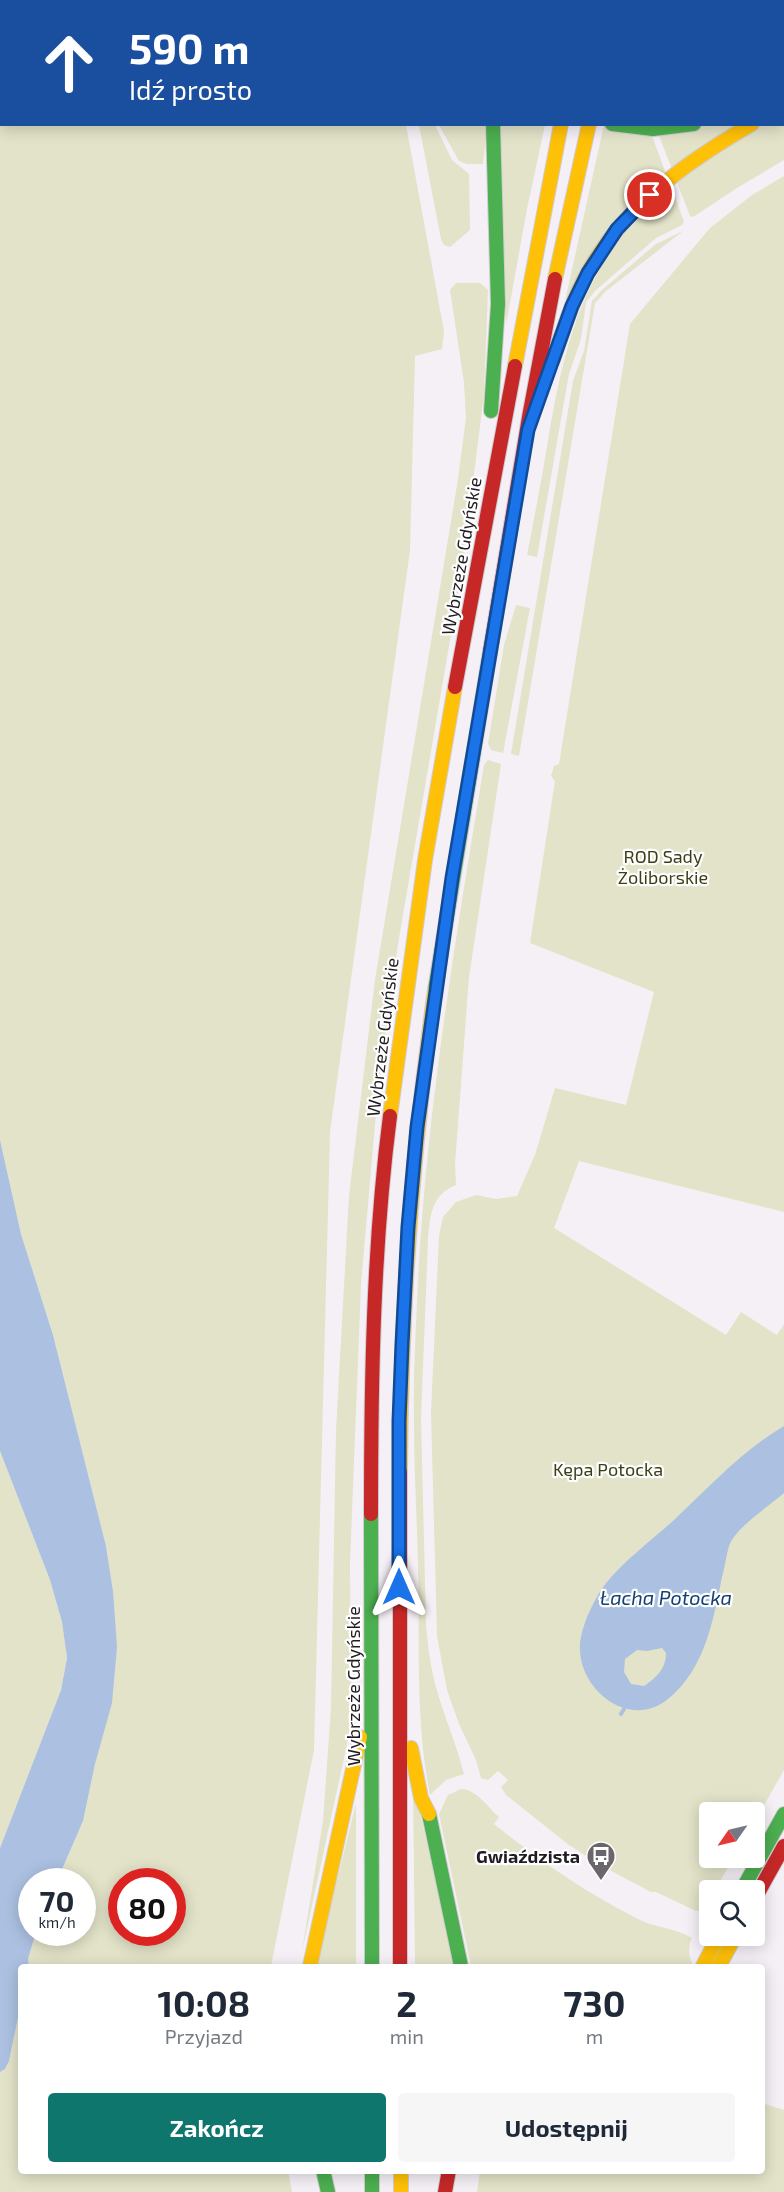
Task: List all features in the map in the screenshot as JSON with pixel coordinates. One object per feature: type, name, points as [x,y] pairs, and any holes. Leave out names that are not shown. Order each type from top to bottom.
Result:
[{"type":"main road","points":[[472,590],[497,333],[493,126]]},
{"type":"main road","name":"Wybrzeże Gdyńskie","points":[[372,1964],[370,1524],[374,1351],[387,1138],[411,948],[472,590],[561,126]]},
{"type":"main road","points":[[400,1964],[399,1421],[408,1227],[417,1127],[455,857],[528,430],[566,222],[589,126]]},
{"type":"main road","points":[[623,126],[645,130],[684,126]]},
{"type":"main road","points":[[528,430],[569,314],[588,273],[617,229],[661,185],[714,146],[749,126]]},
{"type":"main road","points":[[309,1964],[371,1690]]},
{"type":"main road","points":[[399,1692],[421,1798],[429,1814],[461,1964]]},
{"type":"main road","points":[[747,1880],[784,1814]]},
{"type":"main road","points":[[765,1880],[784,1846]]},
{"type":"main road","points":[[704,1964],[713,1946]]},
{"type":"main road","points":[[720,1964],[730,1946]]},
{"type":"main road","points":[[324,2174],[328,2192]]},
{"type":"main road","points":[[372,2174],[372,2192]]},
{"type":"main road","points":[[401,2174],[401,2192]]},
{"type":"main road","points":[[445,2192],[448,2174]]},
{"type":"green space","points":[[0,126],[406,126],[444,331],[442,349],[415,356],[410,550],[330,1132],[314,1750],[271,1964],[29,1964],[32,1946],[96,1946],[96,1868],[63,1868],[83,1821],[95,1764],[113,1591],[106,1546],[53,1335],[21,1234],[0,1140]]},
{"type":"green space","points":[[419,126],[435,126],[452,160],[469,174],[470,230],[450,247],[444,245]]},
{"type":"green space","points":[[440,126],[487,126],[483,164],[467,164],[459,161]]},
{"type":"green space","points":[[499,126],[545,126],[527,209],[506,325]]},
{"type":"green space","points":[[604,126],[648,126],[665,171],[565,301]]},
{"type":"green space","points":[[655,126],[784,126],[784,160],[693,217],[690,216]]},
{"type":"green space","points":[[784,176],[784,1212],[579,1161],[554,1228],[726,1335],[741,1312],[777,1335],[784,1324],[784,1770],[765,1803],[699,1802],[699,1868],[728,1868],[721,1880],[699,1880],[699,1910],[696,1911],[656,1892],[651,1892],[602,1866],[569,1845],[506,1795],[501,1787],[508,1780],[498,1771],[488,1780],[481,1778],[476,1760],[459,1724],[447,1690],[437,1636],[431,1412],[439,1236],[443,1217],[456,1202],[476,1195],[496,1199],[517,1196],[535,1155],[555,1088],[626,1105],[654,992],[530,943],[555,781],[551,776],[554,766],[559,764],[630,324],[710,228],[752,195]]},
{"type":"green space","points":[[672,188],[684,222],[682,225],[656,238],[596,290],[586,302],[581,339],[569,374],[537,557],[527,555],[561,372],[583,304],[598,272],[618,242],[642,214]]},
{"type":"green space","points":[[683,231],[606,291],[595,303],[519,756],[511,754],[573,381],[584,351],[592,301],[656,244]]},
{"type":"green space","points":[[456,283],[480,283],[488,290],[484,394],[462,570],[398,944],[378,1090],[361,1284],[350,1563],[351,1704],[349,1735],[302,1951],[323,1821],[331,1708],[336,1430],[349,1196],[375,980],[458,479],[466,418],[464,383],[450,290]]},
{"type":"green space","points":[[516,605],[530,608],[503,753],[491,750],[488,744],[504,645]]},
{"type":"green space","points":[[488,760],[501,764],[469,977],[455,1164],[456,1185],[441,1194],[433,1207],[428,1240],[421,1418],[426,1625],[436,1686],[464,1774],[446,1780],[430,1795],[422,1738],[419,1681],[414,1458],[418,1281],[435,1086],[463,893],[484,765]]},
{"type":"green space","points":[[0,1451],[50,1580],[62,1622],[67,1658],[61,1690],[0,1848]]},
{"type":"green space","points":[[413,1783],[455,1964],[415,1964]]},
{"type":"green space","points":[[461,1789],[472,1792],[499,1817],[494,1824],[546,1864],[620,1910],[640,1920],[692,1938],[689,1953],[693,1964],[471,1964],[439,1814],[448,1795]]},
{"type":"green space","points":[[356,1803],[356,1964],[316,1964]]},
{"type":"green space","points":[[18,2018],[18,2174],[289,2174],[292,2192],[0,2192],[0,2072],[5,2069],[9,2061]]},
{"type":"green space","points":[[765,2104],[784,2110],[784,2192],[477,2192],[480,2174],[765,2174]]},
{"type":"water","points":[[0,1140],[21,1234],[53,1335],[106,1546],[113,1591],[117,1647],[112,1703],[95,1764],[83,1821],[63,1868],[18,1868],[18,1946],[32,1946],[29,1964],[18,1964],[18,2018],[9,2061],[5,2069],[0,2072],[0,1848],[61,1690],[67,1658],[62,1622],[50,1580],[0,1451]]},
{"type":"water","name":"Łacha Potocka","points":[[784,1426],[784,1493],[745,1525],[729,1546],[711,1627],[691,1673],[668,1699],[654,1707],[639,1710],[625,1708],[612,1702],[590,1681],[583,1667],[580,1652],[584,1625],[598,1594],[631,1558],[754,1446]],"holes":[[[662,1648],[666,1653],[666,1659],[660,1672],[652,1680],[644,1686],[631,1684],[624,1672],[625,1659],[637,1650]]]},
{"type":"waterway","points":[[621,1714],[624,1709]]},
{"type":"traffic: fast","points":[[491,411],[498,304],[493,126]]},
{"type":"traffic: fast","points":[[628,126],[653,129],[678,126]]},
{"type":"traffic: fast","points":[[435,990],[490,652]]},
{"type":"traffic: fast","points":[[371,1514],[372,1964]]},
{"type":"traffic: fast","points":[[429,1814],[461,1964]]},
{"type":"traffic: fast","points":[[748,1880],[784,1814]]},
{"type":"traffic: fast","points":[[324,2174],[328,2192]]},
{"type":"traffic: fast","points":[[372,2174],[372,2192]]},
{"type":"traffic: slow","points":[[515,366],[561,126]]},
{"type":"traffic: slow","points":[[555,279],[589,126]]},
{"type":"traffic: slow","points":[[553,360],[582,284],[619,227],[638,207],[681,170],[749,126]]},
{"type":"traffic: slow","points":[[390,1116],[425,860],[455,687]]},
{"type":"traffic: slow","points":[[400,1472],[409,1230],[420,1110],[435,990]]},
{"type":"traffic: slow","points":[[310,1964],[360,1737]]},
{"type":"traffic: slow","points":[[411,1748],[421,1798],[429,1814]]},
{"type":"traffic: slow","points":[[704,1964],[713,1946]]},
{"type":"traffic: slow","points":[[720,1964],[730,1946]]},
{"type":"traffic: slow","points":[[401,2174],[401,2192]]},
{"type":"traffic: jam","points":[[490,652],[529,417],[555,279]]},
{"type":"traffic: jam","points":[[455,687],[515,366]]},
{"type":"traffic: jam","points":[[371,1514],[374,1315],[384,1165],[390,1116]]},
{"type":"traffic: jam","points":[[400,1472],[400,1964]]},
{"type":"traffic: jam","points":[[765,1880],[784,1846]]},
{"type":"traffic: jam","points":[[445,2192],[448,2174]]},
{"type":"place","name":"Gwiaździsta","points":[[601,1882]]},
{"type":"route","points":[[399,1587],[399,1421],[402,1344],[408,1227],[417,1127],[432,1007],[452,878],[528,430],[563,329],[588,273],[617,229],[650,195]]},
{"type":"park label","name":"ROD Sady Żoliborskie","points":[[663,866]]},
{"type":"park label","name":"Kępa Potocka","points":[[608,1469]]}]
